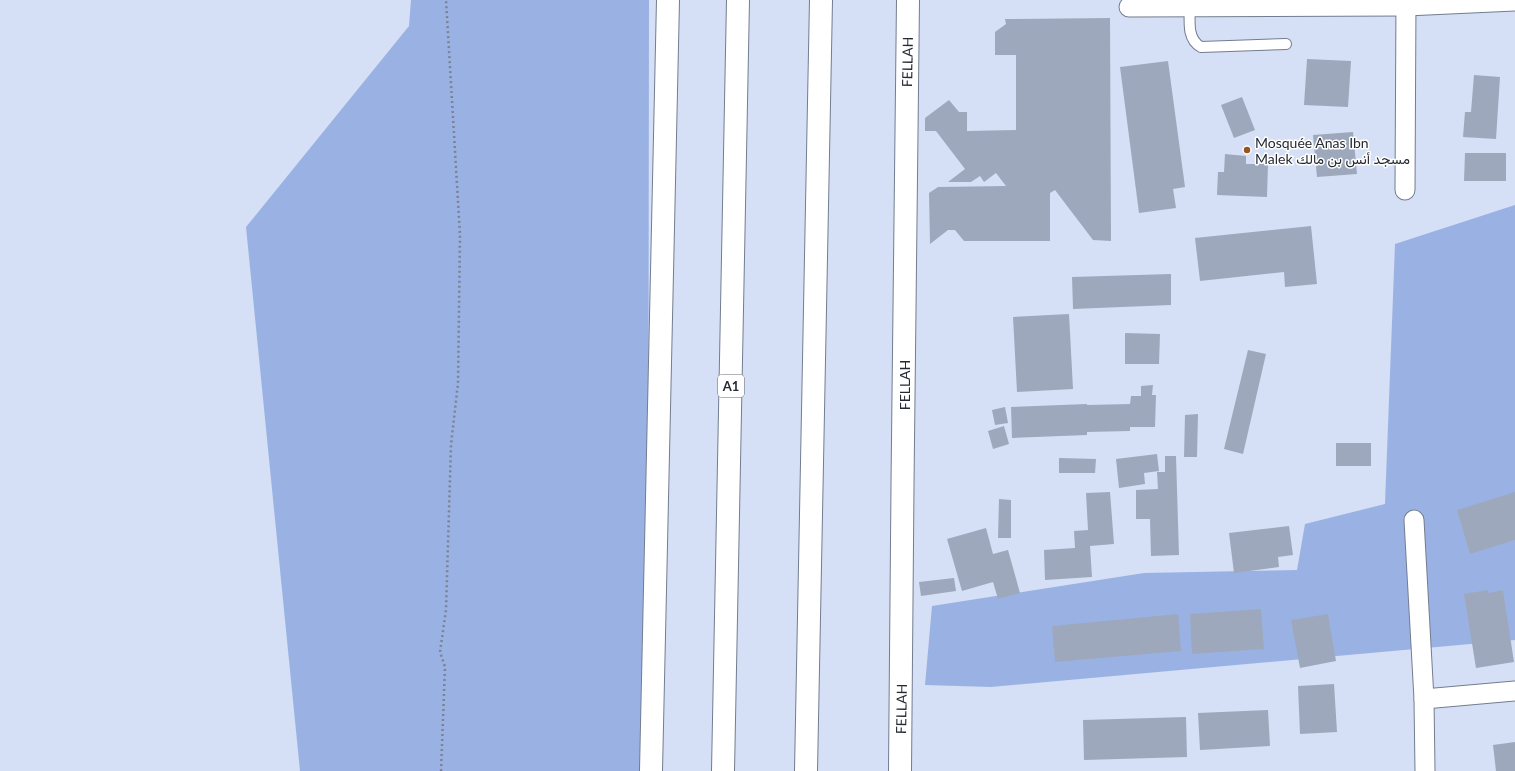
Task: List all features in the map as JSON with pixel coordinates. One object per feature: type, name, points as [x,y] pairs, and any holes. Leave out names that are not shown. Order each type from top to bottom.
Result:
[{"type":"main road","points":[[651,771],[668,0]]},
{"type":"main road","name":"A1","points":[[723,771],[738,0]]},
{"type":"main road","points":[[806,771],[821,0]]},
{"type":"main road","name":"FELLAH","points":[[900,771],[904,449],[905,127],[908,0]]},
{"type":"street","points":[[1129,7],[1190,3],[1515,2]]},
{"type":"street","points":[[1405,190],[1406,3]]},
{"type":"street","points":[[1414,520],[1424,699],[1424,771]]},
{"type":"street","points":[[1424,699],[1515,690]]},
{"type":"lane","points":[[1190,3],[1191,39],[1201,47],[1286,44]]},
{"type":"path","points":[[441,771],[445,667],[440,652],[446,610],[451,445],[458,383],[460,235],[446,0]]},
{"type":"shaded area","points":[[411,0],[649,0],[648,771],[300,771],[246,227],[409,26]]},
{"type":"shaded area","points":[[1515,205],[1515,640],[991,687],[925,685],[932,606],[1144,573],[1297,570],[1305,524],[1385,504],[1395,244]]},
{"type":"building","points":[[1110,18],[1111,241],[1093,240],[1055,190],[1050,193],[1050,241],[964,241],[955,230],[948,230],[930,244],[929,193],[938,187],[1006,186],[996,173],[984,182],[980,176],[971,182],[948,182],[965,169],[936,131],[925,131],[925,118],[949,100],[959,112],[967,112],[967,131],[1016,130],[1016,55],[995,55],[995,32],[1006,24],[1005,19]]},
{"type":"building","points":[[1307,59],[1351,61],[1348,107],[1304,105]]},
{"type":"building","points":[[1168,61],[1185,187],[1173,189],[1176,208],[1139,213],[1120,67]]},
{"type":"building","points":[[1474,75],[1500,77],[1496,139],[1463,137],[1465,112],[1471,112]]},
{"type":"building","points":[[1242,97],[1255,130],[1234,138],[1221,105]]},
{"type":"building","points":[[1353,132],[1357,174],[1317,177],[1313,135]]},
{"type":"building","points":[[1465,153],[1506,153],[1506,181],[1464,181]]},
{"type":"building","points":[[1225,154],[1246,156],[1246,164],[1268,164],[1267,197],[1217,195],[1218,172],[1224,172]]},
{"type":"building","points":[[1311,226],[1317,284],[1285,287],[1284,272],[1200,281],[1195,238]]},
{"type":"building","points":[[1171,274],[1171,305],[1073,309],[1072,277]]},
{"type":"building","points":[[1069,314],[1073,389],[1017,392],[1013,317]]},
{"type":"building","points":[[1125,333],[1160,334],[1159,364],[1125,364]]},
{"type":"building","points":[[1248,350],[1266,354],[1243,454],[1224,449]]},
{"type":"building","points":[[1153,385],[1152,395],[1156,395],[1155,427],[1130,427],[1130,431],[1087,432],[1087,435],[1012,438],[1011,407],[1130,404],[1131,396],[1141,396],[1141,386]]},
{"type":"building","points":[[1005,407],[1008,423],[995,425],[992,410]]},
{"type":"building","points":[[1198,414],[1197,457],[1184,457],[1185,415]]},
{"type":"building","points":[[1004,426],[1009,444],[993,449],[988,431]]},
{"type":"building","points":[[1336,443],[1371,443],[1371,466],[1336,466]]},
{"type":"building","points":[[1157,454],[1159,471],[1144,473],[1145,484],[1119,488],[1116,459]]},
{"type":"building","points":[[1165,456],[1176,456],[1179,555],[1151,556],[1150,519],[1136,519],[1136,490],[1158,489],[1157,472],[1165,472]]},
{"type":"building","points":[[1059,458],[1096,459],[1095,473],[1059,473]]},
{"type":"building","points":[[1110,492],[1114,544],[1090,546],[1092,577],[1045,580],[1044,550],[1075,548],[1074,531],[1088,530],[1086,493]]},
{"type":"building","points":[[1515,492],[1515,540],[1470,554],[1457,510]]},
{"type":"building","points":[[999,499],[1011,500],[1011,538],[998,538]]},
{"type":"building","points":[[1289,526],[1293,555],[1278,557],[1279,567],[1234,573],[1229,533]]},
{"type":"building","points":[[986,528],[993,554],[1008,550],[1020,593],[998,599],[993,582],[962,591],[947,539]]},
{"type":"building","points":[[954,578],[956,591],[921,596],[919,582]]},
{"type":"building","points":[[1488,590],[1488,593],[1503,590],[1514,662],[1476,668],[1464,594]]},
{"type":"building","points":[[1261,609],[1264,649],[1192,654],[1190,614]]},
{"type":"building","points":[[1178,614],[1181,651],[1055,662],[1052,626]]},
{"type":"building","points":[[1328,614],[1336,661],[1300,668],[1291,620]]},
{"type":"building","points":[[1334,684],[1337,732],[1300,734],[1298,686]]},
{"type":"building","points":[[1268,710],[1270,746],[1200,750],[1198,713]]},
{"type":"building","points":[[1186,717],[1187,757],[1084,760],[1083,720]]},
{"type":"building","points":[[1515,742],[1515,771],[1496,771],[1493,745]]},
{"type":"place","name":"Mosquée Anas Ibn Malek مسجد أنس بن مالك","points":[[1247,150]]}]
